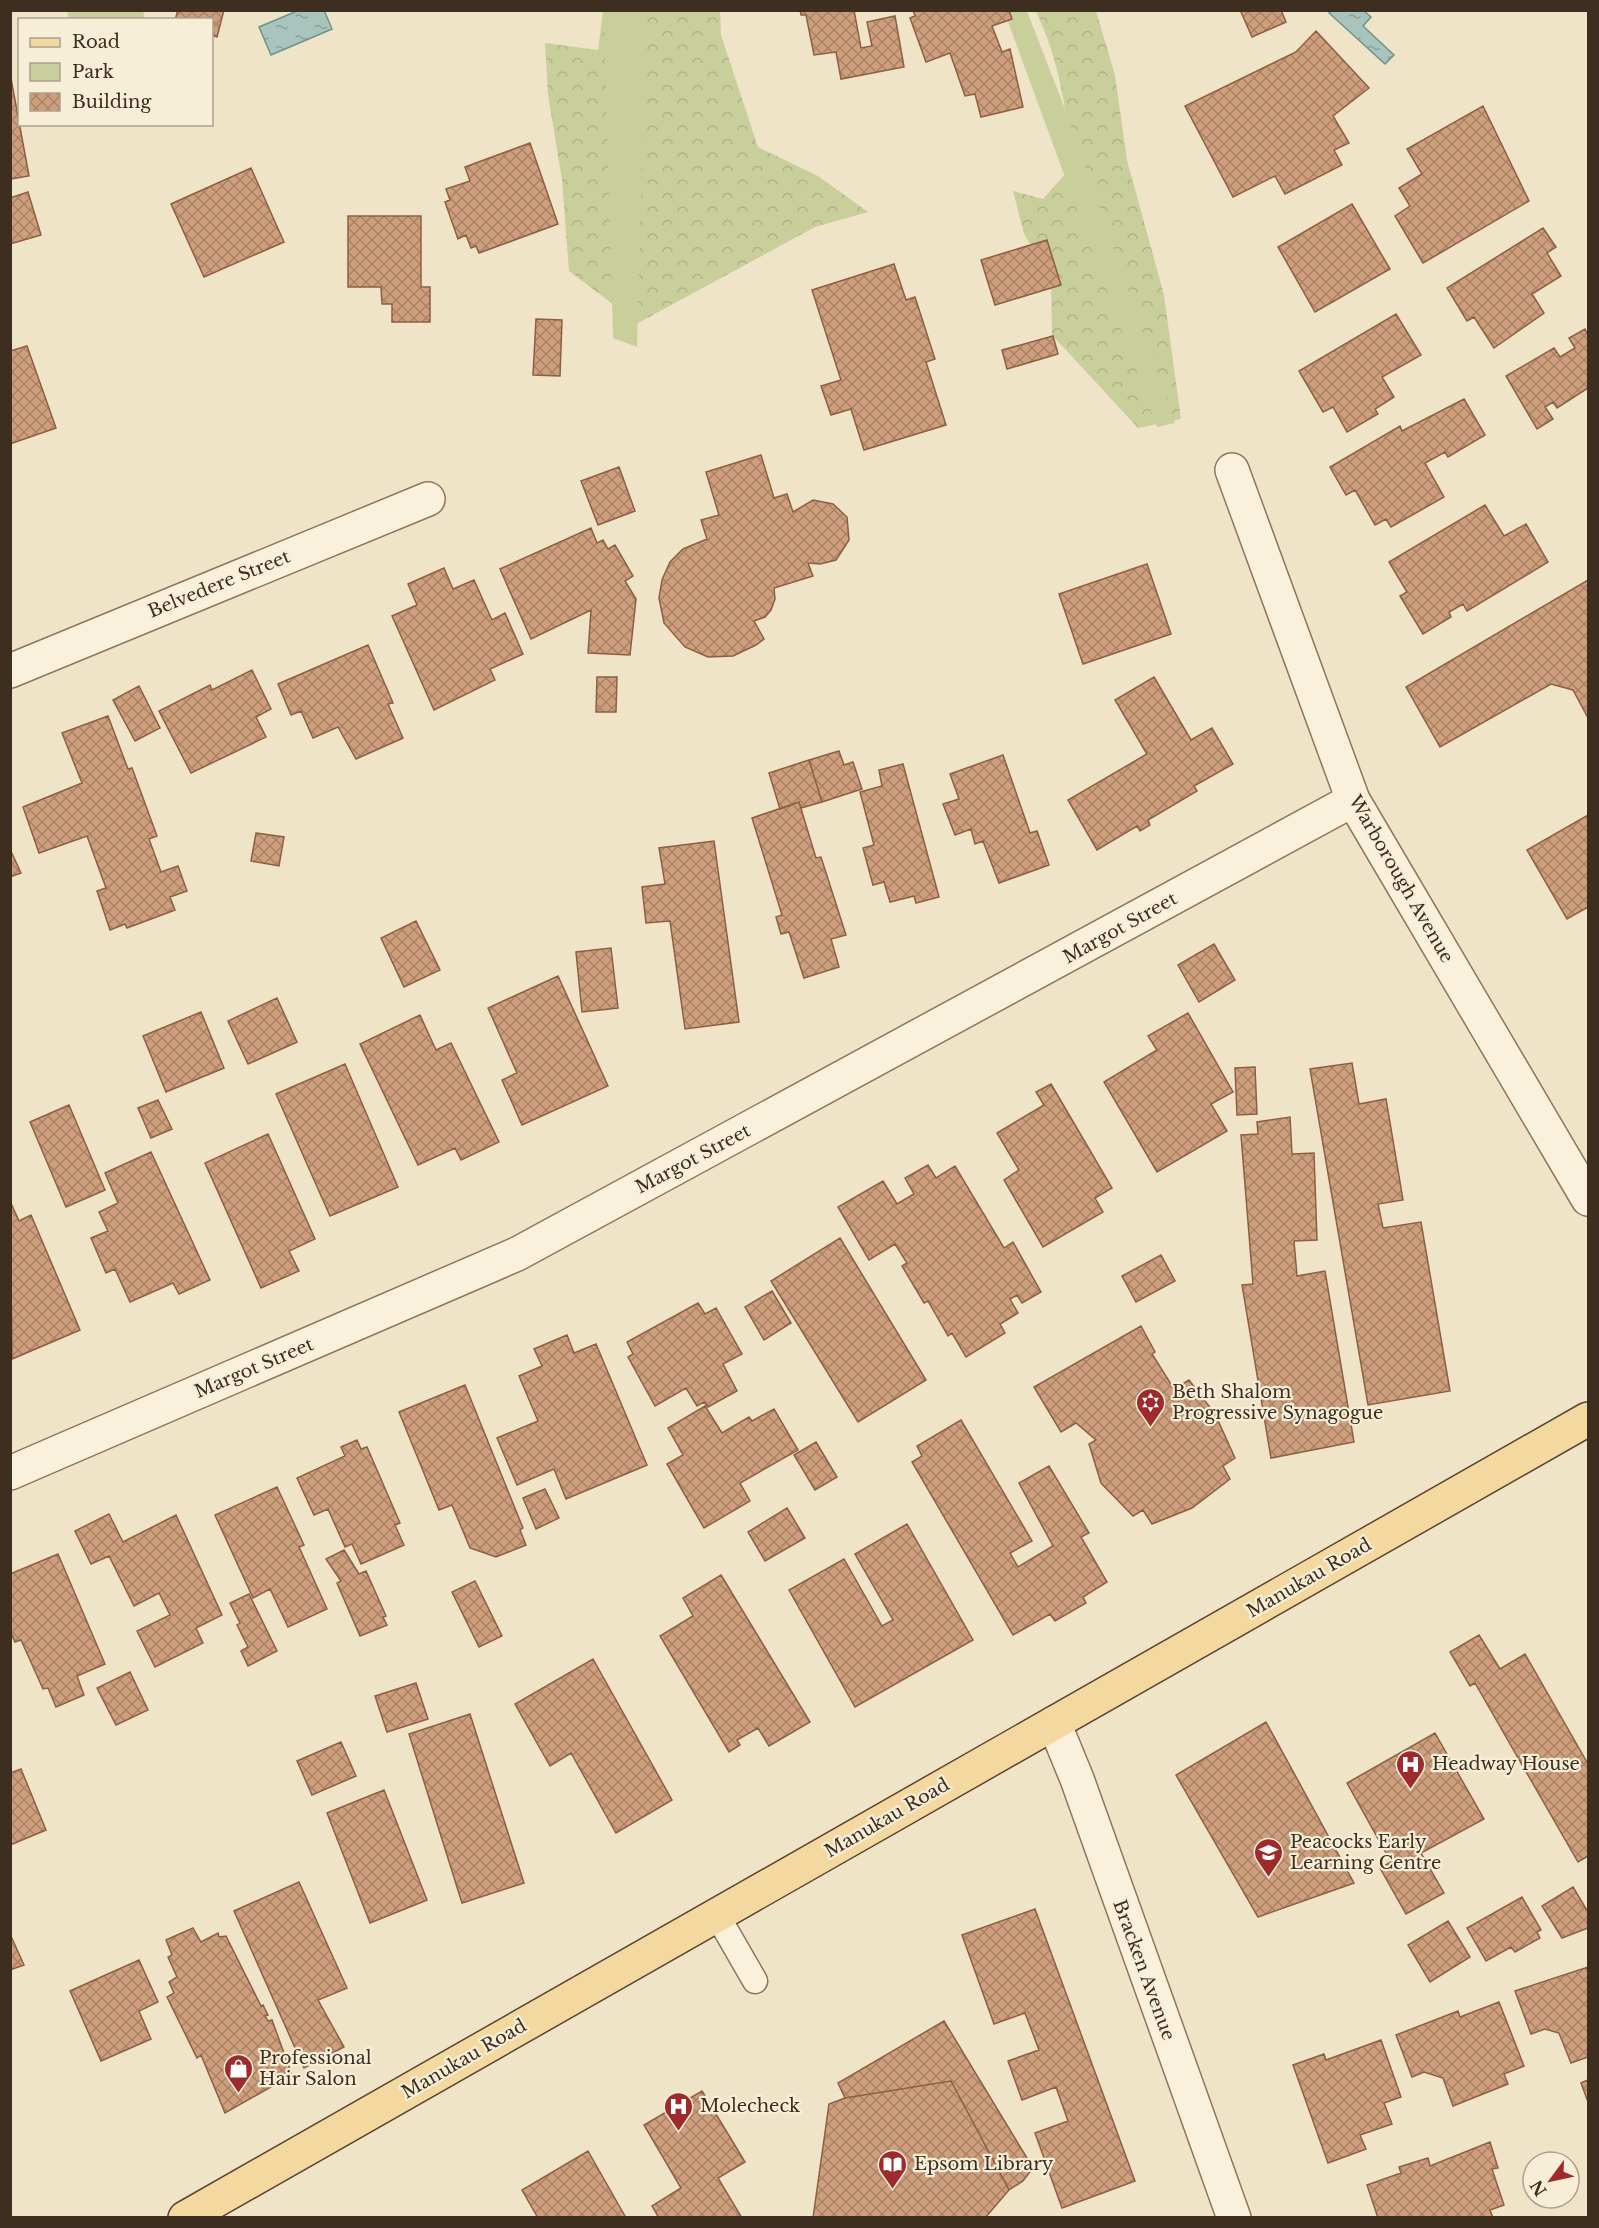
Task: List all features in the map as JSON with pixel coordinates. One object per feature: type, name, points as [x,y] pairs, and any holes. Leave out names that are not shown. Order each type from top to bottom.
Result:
[{"type":"main road","name":"Manukau Road","points":[[185,2217],[1588,1419]]},
{"type":"street","name":"Warborough Avenue","points":[[1232,470],[1353,800],[1588,1199]]},
{"type":"street","name":"Belvedere Street","points":[[10,671],[428,499]]},
{"type":"street","name":"Margot Street","points":[[10,1473],[517,1254],[1353,800]]},
{"type":"street","name":"Bracken Avenue","points":[[1054,1723],[1077,1779],[1234,2217]]},
{"type":"lane","points":[[717,1915],[756,1981]]},
{"type":"green space","points":[[67,11],[143,11],[145,18],[69,18]]},
{"type":"green space","points":[[603,11],[720,11],[721,35],[758,147],[818,176],[868,212],[815,227],[638,323],[569,271],[562,180],[548,95],[545,43],[598,50]]},
{"type":"green space","points":[[604,11],[646,11],[637,347],[613,338]]},
{"type":"green space","points":[[1004,11],[1027,11],[1063,104],[1175,423],[1157,427]]},
{"type":"green space","points":[[1036,11],[1096,11],[1115,75],[1127,160],[1164,295],[1181,419],[1138,428],[1052,335],[1051,278],[1024,234],[1013,191],[1043,199],[1073,165],[1057,68]]},
{"type":"water","points":[[324,10],[332,29],[271,55],[259,27],[297,11]]},
{"type":"water","points":[[1331,10],[1364,11],[1371,17],[1363,26],[1394,55],[1385,64],[1329,13]]},
{"type":"building","points":[[178,10],[224,10],[217,37],[213,35],[213,18],[176,18]]},
{"type":"building","points":[[800,10],[854,10],[861,48],[872,46],[867,22],[895,16],[904,67],[841,79],[836,52],[814,55],[806,15],[801,15]]},
{"type":"building","points":[[913,10],[1009,10],[1012,19],[992,26],[1002,52],[1010,49],[1023,107],[981,117],[975,94],[965,96],[950,53],[926,62],[910,18],[915,16]]},
{"type":"building","points":[[1244,10],[1281,10],[1286,22],[1252,37],[1241,12]]},
{"type":"building","points":[[1316,31],[1369,88],[1333,116],[1349,143],[1334,150],[1342,165],[1285,194],[1275,176],[1233,197],[1185,106],[1296,52]]},
{"type":"building","points":[[10,73],[29,176],[10,179]]},
{"type":"building","points":[[1483,106],[1529,201],[1423,263],[1395,216],[1410,206],[1399,188],[1422,174],[1407,149]]},
{"type":"building","points":[[530,143],[558,224],[479,253],[476,246],[471,248],[466,235],[458,239],[445,202],[450,200],[446,189],[470,181],[465,167]]},
{"type":"building","points":[[251,168],[284,242],[204,277],[171,204]]},
{"type":"building","points":[[28,192],[41,235],[10,244],[10,198]]},
{"type":"building","points":[[1352,204],[1390,269],[1315,312],[1278,247]]},
{"type":"building","points":[[348,216],[421,216],[421,287],[430,287],[430,322],[392,322],[392,304],[382,304],[381,287],[348,287]]},
{"type":"building","points":[[1543,228],[1556,247],[1547,253],[1561,276],[1532,294],[1544,313],[1494,348],[1474,317],[1467,321],[1447,288]]},
{"type":"building","points":[[1047,240],[1061,285],[995,305],[981,260]]},
{"type":"building","points":[[894,264],[906,300],[915,297],[935,359],[926,362],[946,425],[864,450],[851,409],[831,415],[821,386],[841,380],[812,290]]},
{"type":"building","points":[[1396,314],[1421,355],[1382,377],[1394,397],[1375,409],[1378,414],[1347,432],[1333,407],[1323,412],[1299,371]]},
{"type":"building","points":[[536,319],[562,320],[560,376],[533,375]]},
{"type":"building","points":[[1585,329],[1588,335],[1588,388],[1557,408],[1553,402],[1545,407],[1553,419],[1537,429],[1506,376],[1554,348],[1560,357],[1575,348],[1569,338]]},
{"type":"building","points":[[1053,336],[1058,354],[1007,369],[1002,350]]},
{"type":"building","points":[[27,346],[56,428],[10,444],[10,351]]},
{"type":"building","points":[[1464,399],[1485,435],[1448,457],[1445,452],[1425,463],[1444,497],[1391,527],[1386,519],[1375,525],[1355,490],[1346,495],[1330,467],[1400,426],[1402,431]]},
{"type":"building","points":[[761,455],[774,498],[787,494],[793,512],[813,500],[833,504],[847,517],[849,540],[836,560],[820,564],[808,563],[813,576],[774,588],[775,599],[771,610],[765,617],[754,621],[764,639],[733,656],[708,657],[685,647],[664,623],[659,598],[662,580],[670,562],[683,549],[707,539],[701,520],[719,515],[706,472]]},
{"type":"building","points":[[619,467],[635,511],[598,525],[581,481]]},
{"type":"building","points":[[1485,505],[1504,536],[1526,524],[1548,562],[1467,611],[1463,604],[1449,612],[1451,617],[1423,634],[1400,596],[1407,592],[1389,562]]},
{"type":"building","points":[[591,528],[597,543],[603,540],[608,549],[615,545],[633,576],[625,581],[636,599],[630,655],[588,653],[591,610],[531,639],[500,569]]},
{"type":"building","points":[[1147,564],[1171,634],[1083,664],[1059,594]]},
{"type":"building","points":[[444,568],[453,589],[474,580],[492,620],[505,613],[523,654],[490,669],[495,680],[434,710],[392,616],[417,605],[408,584]]},
{"type":"building","points":[[1588,580],[1588,718],[1573,690],[1551,684],[1440,747],[1406,687]]},
{"type":"building","points":[[368,645],[393,703],[388,704],[403,738],[356,759],[338,727],[313,738],[301,711],[291,715],[278,684]]},
{"type":"building","points":[[252,670],[271,709],[256,717],[266,737],[191,773],[159,711],[210,685],[212,690]]},
{"type":"building","points":[[597,677],[617,677],[616,712],[596,712]]},
{"type":"building","points":[[1154,677],[1191,740],[1212,728],[1233,764],[1194,786],[1197,791],[1148,820],[1150,825],[1140,831],[1137,826],[1097,850],[1068,800],[1147,754],[1115,700]]},
{"type":"building","points":[[139,686],[160,728],[135,741],[113,700]]},
{"type":"building","points":[[108,716],[128,769],[132,768],[157,836],[149,839],[161,872],[178,866],[187,891],[170,897],[175,910],[127,928],[125,924],[110,930],[97,891],[106,888],[87,836],[39,853],[23,807],[82,783],[62,733]]},
{"type":"building","points":[[839,751],[844,765],[853,762],[862,789],[822,802],[809,760]]},
{"type":"building","points":[[1003,755],[1030,833],[1037,831],[1049,865],[999,883],[983,841],[975,844],[971,829],[955,835],[943,804],[959,799],[950,774]]},
{"type":"building","points":[[809,760],[822,802],[801,808],[799,802],[780,809],[769,773]]},
{"type":"building","points":[[903,764],[939,897],[916,903],[914,896],[890,902],[884,882],[873,885],[863,848],[874,845],[860,792],[882,786],[879,770]]},
{"type":"building","points":[[799,802],[816,858],[821,857],[846,935],[831,939],[839,967],[804,978],[789,932],[781,934],[776,917],[782,915],[752,818]]},
{"type":"building","points":[[1588,815],[1588,907],[1567,919],[1527,850]]},
{"type":"building","points":[[256,833],[284,837],[279,866],[251,861]]},
{"type":"building","points":[[714,841],[739,1022],[685,1029],[670,921],[646,923],[642,887],[665,884],[659,848]]},
{"type":"building","points":[[10,849],[21,873],[10,877]]},
{"type":"building","points":[[416,921],[440,970],[404,987],[381,938]]},
{"type":"building","points":[[1214,944],[1235,980],[1199,1002],[1178,965]]},
{"type":"building","points":[[611,948],[618,1008],[582,1012],[576,952]]},
{"type":"building","points":[[558,976],[608,1086],[522,1125],[502,1080],[517,1073],[488,1008]]},
{"type":"building","points":[[277,998],[297,1042],[248,1064],[228,1021]]},
{"type":"building","points":[[201,1012],[224,1068],[166,1092],[143,1036]]},
{"type":"building","points":[[1188,1013],[1233,1092],[1211,1104],[1227,1131],[1157,1172],[1104,1082],[1157,1050],[1148,1036]]},
{"type":"building","points":[[420,1015],[436,1050],[451,1043],[499,1142],[461,1160],[455,1148],[418,1165],[360,1044]]},
{"type":"building","points":[[1352,1063],[1359,1104],[1386,1099],[1403,1200],[1378,1204],[1383,1228],[1421,1222],[1450,1391],[1368,1405],[1310,1069]]},
{"type":"building","points":[[345,1064],[398,1187],[330,1216],[276,1094]]},
{"type":"building","points":[[1255,1067],[1257,1114],[1237,1115],[1235,1068]]},
{"type":"building","points":[[1051,1084],[1112,1188],[1095,1198],[1103,1212],[1043,1247],[1004,1180],[1019,1170],[997,1133],[1044,1105],[1036,1092]]},
{"type":"building","points":[[158,1100],[172,1129],[151,1138],[138,1108]]},
{"type":"building","points":[[69,1105],[105,1190],[66,1207],[30,1122]]},
{"type":"building","points":[[1290,1117],[1292,1154],[1314,1153],[1317,1240],[1294,1241],[1297,1276],[1325,1271],[1354,1442],[1271,1458],[1242,1285],[1253,1284],[1241,1135],[1258,1134],[1257,1122]]},
{"type":"building","points":[[268,1134],[315,1239],[289,1251],[299,1271],[261,1288],[205,1163]]},
{"type":"building","points":[[151,1152],[210,1280],[179,1294],[173,1283],[130,1302],[115,1269],[106,1273],[91,1238],[108,1231],[99,1212],[118,1203],[105,1173]]},
{"type":"building","points":[[928,1165],[936,1178],[955,1166],[1004,1248],[1013,1242],[1041,1292],[1022,1303],[1017,1295],[1010,1299],[1018,1313],[1000,1324],[1005,1333],[966,1357],[952,1333],[948,1336],[928,1301],[924,1303],[902,1266],[907,1263],[895,1244],[869,1260],[838,1207],[883,1181],[897,1204],[914,1194],[905,1178]]},
{"type":"building","points":[[10,1201],[19,1221],[31,1215],[80,1330],[12,1359]]},
{"type":"building","points":[[840,1238],[926,1380],[858,1422],[771,1281]]},
{"type":"building","points":[[1161,1255],[1175,1281],[1136,1302],[1122,1276]]},
{"type":"building","points":[[772,1291],[791,1323],[764,1340],[745,1307]]},
{"type":"building","points":[[698,1303],[705,1314],[716,1308],[742,1354],[723,1364],[737,1391],[708,1407],[704,1402],[697,1406],[686,1388],[655,1406],[628,1357],[633,1354],[627,1342]]},
{"type":"building","name":"Beth Shalom Progressive Synagogue","points":[[1141,1326],[1155,1352],[1152,1354],[1174,1389],[1189,1380],[1215,1414],[1235,1458],[1223,1466],[1230,1479],[1192,1508],[1152,1524],[1143,1510],[1133,1516],[1101,1483],[1089,1444],[1096,1440],[1076,1423],[1061,1432],[1034,1387]]},
{"type":"building","points":[[567,1335],[574,1353],[596,1344],[647,1465],[566,1499],[554,1469],[517,1485],[497,1438],[538,1421],[519,1376],[542,1366],[534,1349]]},
{"type":"building","points":[[465,1385],[523,1528],[520,1530],[526,1545],[496,1557],[470,1548],[452,1505],[439,1510],[399,1412]]},
{"type":"building","points":[[705,1406],[722,1433],[749,1417],[752,1421],[774,1409],[798,1450],[740,1483],[750,1501],[704,1528],[667,1464],[683,1455],[668,1428]]},
{"type":"building","points":[[961,1420],[1032,1541],[1010,1553],[1018,1567],[1053,1546],[1019,1483],[1049,1466],[1089,1533],[1081,1537],[1107,1582],[1083,1597],[1086,1603],[1055,1621],[1050,1614],[1013,1635],[912,1462],[922,1456],[917,1446]]},
{"type":"building","points":[[357,1440],[361,1449],[367,1447],[400,1523],[395,1525],[404,1545],[361,1564],[352,1544],[345,1547],[328,1509],[314,1515],[297,1478],[345,1456],[341,1447]]},
{"type":"building","points":[[816,1442],[837,1477],[815,1490],[794,1455]]},
{"type":"building","points":[[277,1487],[304,1545],[299,1547],[327,1609],[288,1627],[270,1589],[253,1598],[215,1515]]},
{"type":"building","points":[[545,1489],[559,1518],[536,1529],[523,1498]]},
{"type":"building","points":[[787,1508],[805,1538],[765,1561],[748,1532]]},
{"type":"building","points":[[109,1514],[123,1542],[176,1515],[222,1615],[196,1628],[203,1643],[155,1667],[137,1631],[170,1615],[159,1593],[134,1606],[109,1556],[91,1564],[75,1531]]},
{"type":"building","points":[[907,1524],[973,1640],[855,1707],[789,1590],[844,1559],[882,1626],[893,1620],[855,1554]]},
{"type":"building","points":[[344,1550],[359,1574],[366,1571],[386,1616],[383,1617],[387,1625],[360,1636],[337,1583],[341,1581],[326,1559]]},
{"type":"building","points":[[58,1554],[105,1664],[77,1676],[84,1695],[56,1707],[48,1688],[43,1689],[21,1640],[15,1642],[10,1631],[10,1574]]},
{"type":"building","points":[[721,1575],[810,1722],[769,1746],[758,1728],[737,1740],[740,1745],[729,1752],[660,1636],[693,1616],[683,1598]]},
{"type":"building","points":[[475,1581],[502,1636],[479,1647],[452,1592]]},
{"type":"building","points":[[249,1594],[277,1651],[248,1666],[241,1651],[248,1647],[237,1625],[240,1623],[230,1603]]},
{"type":"building","points":[[1479,1635],[1500,1669],[1525,1654],[1588,1764],[1588,1856],[1578,1862],[1475,1683],[1470,1686],[1450,1652]]},
{"type":"building","points":[[593,1659],[672,1800],[616,1833],[571,1753],[550,1766],[515,1704]]},
{"type":"building","points":[[130,1672],[148,1710],[116,1725],[97,1688]]},
{"type":"building","points":[[416,1683],[428,1719],[387,1732],[375,1696]]},
{"type":"building","points":[[470,1714],[524,1883],[462,1903],[409,1734]]},
{"type":"building","points":[[1266,1722],[1354,1883],[1258,1917],[1176,1775]]},
{"type":"building","points":[[1435,1733],[1484,1819],[1421,1853],[1444,1893],[1406,1914],[1380,1868],[1391,1862],[1347,1783]]},
{"type":"building","points":[[341,1742],[356,1776],[312,1795],[297,1761]]},
{"type":"building","points":[[21,1769],[46,1830],[10,1845],[10,1773]]},
{"type":"building","points":[[384,1790],[427,1900],[370,1923],[327,1813]]},
{"type":"building","points":[[299,1882],[347,1988],[318,2000],[344,2047],[304,2068],[234,1911]]},
{"type":"building","points":[[1573,1887],[1588,1912],[1588,1928],[1562,1938],[1542,1906]]},
{"type":"building","points":[[1522,1897],[1541,1930],[1537,1932],[1540,1938],[1515,1952],[1511,1947],[1486,1961],[1467,1928]]},
{"type":"building","points":[[1035,1909],[1135,2181],[1062,2208],[1035,2133],[1068,2121],[1056,2087],[1022,2100],[1008,2061],[1039,2050],[1025,2013],[994,2024],[962,1935]]},
{"type":"building","points":[[1448,1921],[1470,1957],[1430,1982],[1408,1945]]},
{"type":"building","points":[[193,1928],[201,1942],[218,1933],[219,1937],[226,1936],[261,2006],[263,2005],[268,2015],[265,2016],[268,2021],[272,2020],[292,2075],[225,2113],[201,2055],[197,2058],[167,1997],[174,1993],[169,1982],[177,1977],[168,1957],[172,1955],[166,1940]]},
{"type":"building","points":[[10,1934],[24,1965],[10,1970]]},
{"type":"building","points":[[139,1960],[158,2002],[139,2011],[151,2039],[101,2061],[70,1991]]},
{"type":"building","points":[[1588,1967],[1588,2057],[1571,2063],[1559,2033],[1545,2029],[1531,2034],[1515,1991]]},
{"type":"building","points":[[1499,2002],[1524,2066],[1504,2074],[1508,2084],[1453,2106],[1443,2078],[1424,2072],[1412,2077],[1396,2035],[1458,2011],[1460,2017]]},
{"type":"building","points":[[944,2021],[1033,2168],[1023,2181],[1009,2190],[951,2081],[845,2098],[838,2083]]},
{"type":"building","points":[[1381,2040],[1401,2097],[1384,2103],[1392,2124],[1360,2135],[1366,2149],[1328,2163],[1293,2065],[1324,2054],[1326,2060]]},
{"type":"building","points":[[1588,2080],[1588,2102],[1581,2083]]},
{"type":"building","points":[[951,2081],[1009,2190],[985,2218],[813,2218],[829,2104],[845,2098]]},
{"type":"building","points":[[702,2091],[745,2162],[718,2178],[742,2218],[659,2218],[652,2206],[681,2188],[644,2125]]},
{"type":"building","points":[[1490,2142],[1498,2168],[1492,2169],[1504,2205],[1490,2210],[1493,2218],[1378,2218],[1367,2185],[1401,2173],[1399,2167],[1428,2158],[1430,2166]]},
{"type":"building","points":[[588,2151],[626,2218],[538,2218],[522,2190]]},
{"type":"place","name":"Beth Shalom Progressive Synagogue","points":[[1151,1428]]},
{"type":"place","name":"Headway House","points":[[1411,1790]]},
{"type":"place","name":"Peacocks Early Learning Centre","points":[[1269,1878]]},
{"type":"place","name":"Professional Hair Salon","points":[[238,2094]]},
{"type":"place","name":"Molecheck","points":[[679,2132]]},
{"type":"place","name":"Epsom Library","points":[[893,2190]]}]
